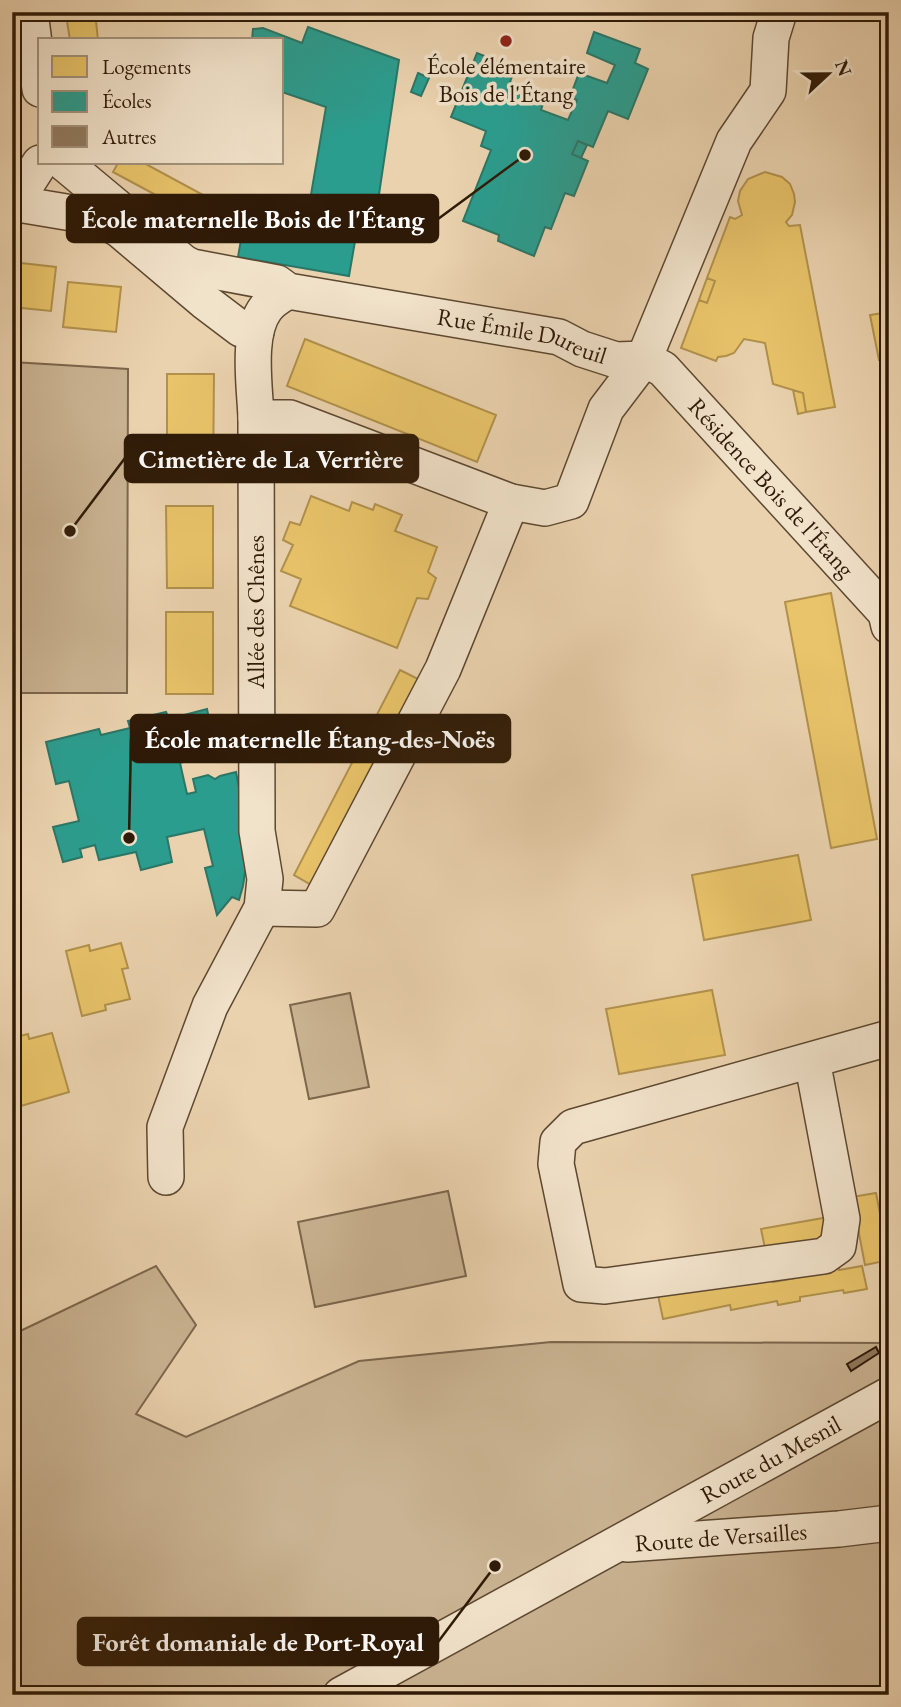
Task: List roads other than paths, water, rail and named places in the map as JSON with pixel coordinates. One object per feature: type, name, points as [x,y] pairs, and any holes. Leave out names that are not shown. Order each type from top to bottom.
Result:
[{"type":"street","points":[[30,12],[38,74]]},
{"type":"street","points":[[256,418],[290,418],[511,502],[545,508],[571,502],[606,409],[644,359],[734,141],[768,91],[771,38],[779,12]]},
{"type":"street","points":[[12,196],[24,188],[39,164]]},
{"type":"street","name":"Rue Émile Dureuil","points":[[65,164],[192,267],[277,283],[288,291],[559,337],[582,349],[616,360],[644,359]]},
{"type":"street","points":[[12,203],[84,215],[110,223],[241,330],[256,331]]},
{"type":"street","name":"Allée des Chênes","points":[[166,1177],[165,1127],[210,1006],[262,908],[265,879],[257,831],[254,351],[256,331],[265,309],[288,291]]},
{"type":"street","name":"Résidence Bois de l'Étang","points":[[644,359],[663,369],[886,612],[889,626]]},
{"type":"street","points":[[262,908],[317,909],[443,669],[511,502]]},
{"type":"street","points":[[812,1060],[842,1219],[838,1246],[824,1256],[605,1286],[580,1284],[556,1164],[558,1142],[573,1127],[889,1038]]},
{"type":"street","name":"Route du Mesnil","points":[[617,1545],[889,1395]]},
{"type":"street","name":"Route de Versailles","points":[[341,1695],[617,1545],[889,1524]]},
{"type":"place","name":"École élémentaire Bois de l'Étang","points":[[506,41]]},
{"type":"place","name":"École maternelle Bois de l'Étang","points":[[525,155]]},
{"type":"place","name":"Cimetière de La Verrière","points":[[70,531]]},
{"type":"place","name":"École maternelle Étang-des-Noës","points":[[129,838]]},
{"type":"place","name":"Forêt domaniale de Port-Royal","points":[[495,1566]]}]
